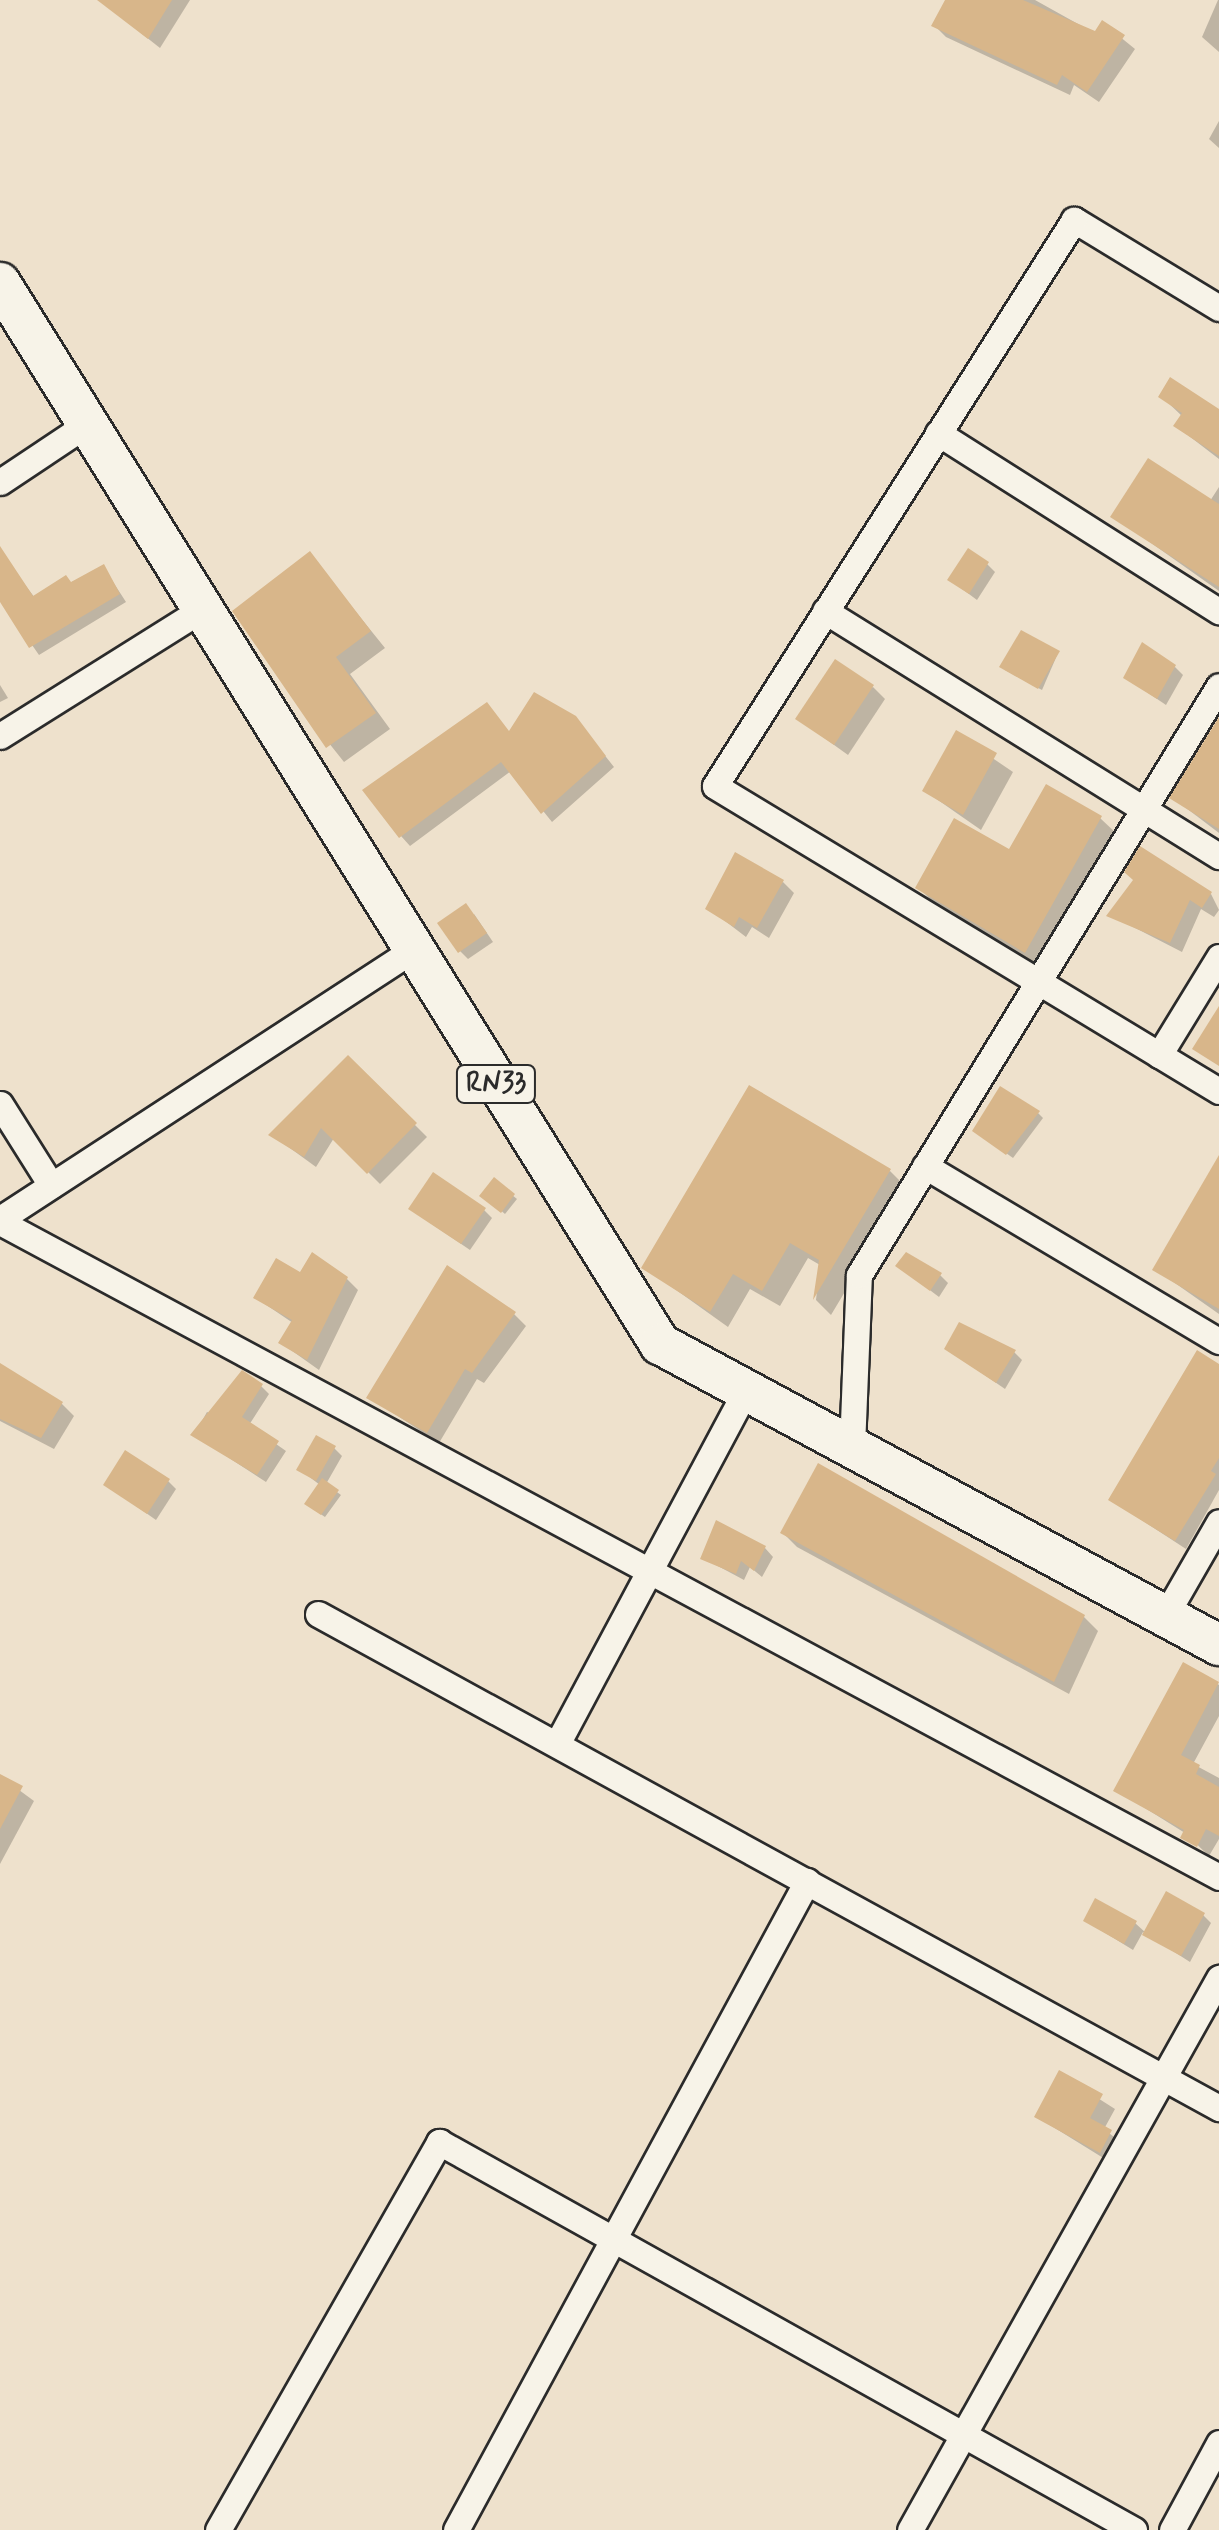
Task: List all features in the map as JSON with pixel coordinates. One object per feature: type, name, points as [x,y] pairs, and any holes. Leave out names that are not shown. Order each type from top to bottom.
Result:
[{"type":"main road","name":"RN33","points":[[0,282],[412,951],[660,1344],[1219,1645]]},
{"type":"street","points":[[1219,308],[1074,220],[715,786],[1219,1091]]},
{"type":"street","points":[[0,482],[87,424]]},
{"type":"street","points":[[938,433],[1219,610]]},
{"type":"street","points":[[0,736],[201,610]]},
{"type":"street","points":[[825,611],[1219,856]]},
{"type":"street","points":[[852,1448],[859,1274],[1219,686]]},
{"type":"street","points":[[412,951],[0,1220],[1219,1876]]},
{"type":"street","points":[[1160,1055],[1219,958]]},
{"type":"street","points":[[0,1104],[51,1185]]},
{"type":"street","points":[[926,1166],[1219,1340]]},
{"type":"street","points":[[558,1744],[746,1390]]},
{"type":"street","points":[[1165,1616],[1219,1522]]},
{"type":"street","points":[[318,1614],[1219,2108]]},
{"type":"street","points":[[456,2530],[807,1881]]},
{"type":"street","points":[[910,2530],[1219,1978]]},
{"type":"street","points":[[218,2530],[439,2142],[1134,2530]]},
{"type":"street","points":[[1172,2530],[1219,2443]]},
{"type":"building","points":[[97,0],[172,0],[148,39]]},
{"type":"building","points":[[945,0],[1023,0],[1095,31],[1102,20],[1125,35],[1087,92],[1062,75],[1057,85],[931,26]]},
{"type":"building","points":[[1170,377],[1219,409],[1219,456],[1173,426],[1182,413],[1158,397]]},
{"type":"building","points":[[1148,458],[1219,504],[1219,587],[1110,517]]},
{"type":"building","points":[[0,546],[33,596],[66,575],[71,582],[104,564],[120,594],[29,648],[0,602]]},
{"type":"building","points":[[968,548],[989,562],[969,594],[947,580]]},
{"type":"building","points":[[310,551],[371,631],[336,657],[376,713],[326,748],[232,611]]},
{"type":"building","points":[[1021,630],[1060,651],[1038,689],[999,667]]},
{"type":"building","points":[[1142,642],[1176,665],[1157,699],[1123,678]]},
{"type":"building","points":[[835,659],[874,685],[834,745],[795,719]]},
{"type":"building","points":[[534,692],[576,716],[606,756],[541,814],[501,762],[399,838],[362,790],[487,702],[509,731]]},
{"type":"building","points":[[1219,717],[1219,829],[1169,798]]},
{"type":"building","points":[[956,730],[997,753],[963,815],[922,791]]},
{"type":"building","points":[[1046,784],[1102,816],[1025,953],[915,888],[954,818],[1009,849]]},
{"type":"building","points":[[1140,846],[1212,892],[1202,908],[1190,900],[1170,943],[1106,916],[1133,880],[1124,872]]},
{"type":"building","points":[[735,852],[784,880],[757,928],[739,917],[734,927],[705,909]]},
{"type":"building","points":[[466,903],[487,933],[458,953],[437,923]]},
{"type":"building","points":[[1219,1006],[1219,1066],[1192,1049]]},
{"type":"building","points":[[348,1055],[417,1123],[367,1174],[321,1128],[304,1157],[268,1135]]},
{"type":"building","points":[[749,1085],[891,1169],[813,1300],[819,1260],[790,1243],[762,1291],[733,1274],[710,1312],[641,1268]]},
{"type":"building","points":[[1000,1086],[1040,1111],[1006,1155],[972,1131]]},
{"type":"building","points":[[1219,1155],[1219,1309],[1152,1270]]},
{"type":"building","points":[[433,1172],[486,1208],[461,1244],[408,1209]]},
{"type":"building","points":[[494,1177],[515,1194],[501,1213],[479,1196]]},
{"type":"building","points":[[312,1252],[348,1277],[307,1360],[278,1343],[292,1320],[253,1298],[276,1258],[300,1272]]},
{"type":"building","points":[[906,1252],[942,1273],[930,1291],[895,1266]]},
{"type":"building","points":[[447,1265],[516,1312],[472,1373],[465,1369],[427,1433],[366,1398]]},
{"type":"building","points":[[959,1322],[1016,1350],[996,1383],[944,1349]]},
{"type":"building","points":[[1197,1350],[1219,1364],[1219,1458],[1211,1471],[1216,1474],[1175,1541],[1108,1500]]},
{"type":"building","points":[[0,1363],[63,1402],[41,1438],[0,1419]]},
{"type":"building","points":[[242,1370],[263,1384],[242,1417],[279,1441],[257,1475],[190,1435]]},
{"type":"building","points":[[316,1435],[336,1446],[316,1481],[296,1470]]},
{"type":"building","points":[[125,1450],[170,1479],[147,1514],[103,1485]]},
{"type":"building","points":[[818,1463],[1085,1615],[1054,1682],[780,1533]]},
{"type":"building","points":[[322,1478],[339,1490],[321,1515],[304,1504]]},
{"type":"building","points":[[716,1520],[766,1546],[754,1571],[741,1561],[736,1574],[700,1559]]},
{"type":"building","points":[[1183,1662],[1219,1682],[1181,1755],[1200,1765],[1196,1774],[1219,1787],[1219,1836],[1206,1829],[1197,1847],[1180,1838],[1184,1830],[1113,1791]]},
{"type":"building","points":[[0,1774],[23,1786],[0,1829]]},
{"type":"building","points":[[1166,1891],[1205,1913],[1181,1956],[1142,1935]]},
{"type":"building","points":[[1095,1898],[1137,1921],[1124,1944],[1083,1921]]},
{"type":"building","points":[[1059,2070],[1103,2094],[1090,2118],[1112,2130],[1100,2153],[1034,2117]]}]
